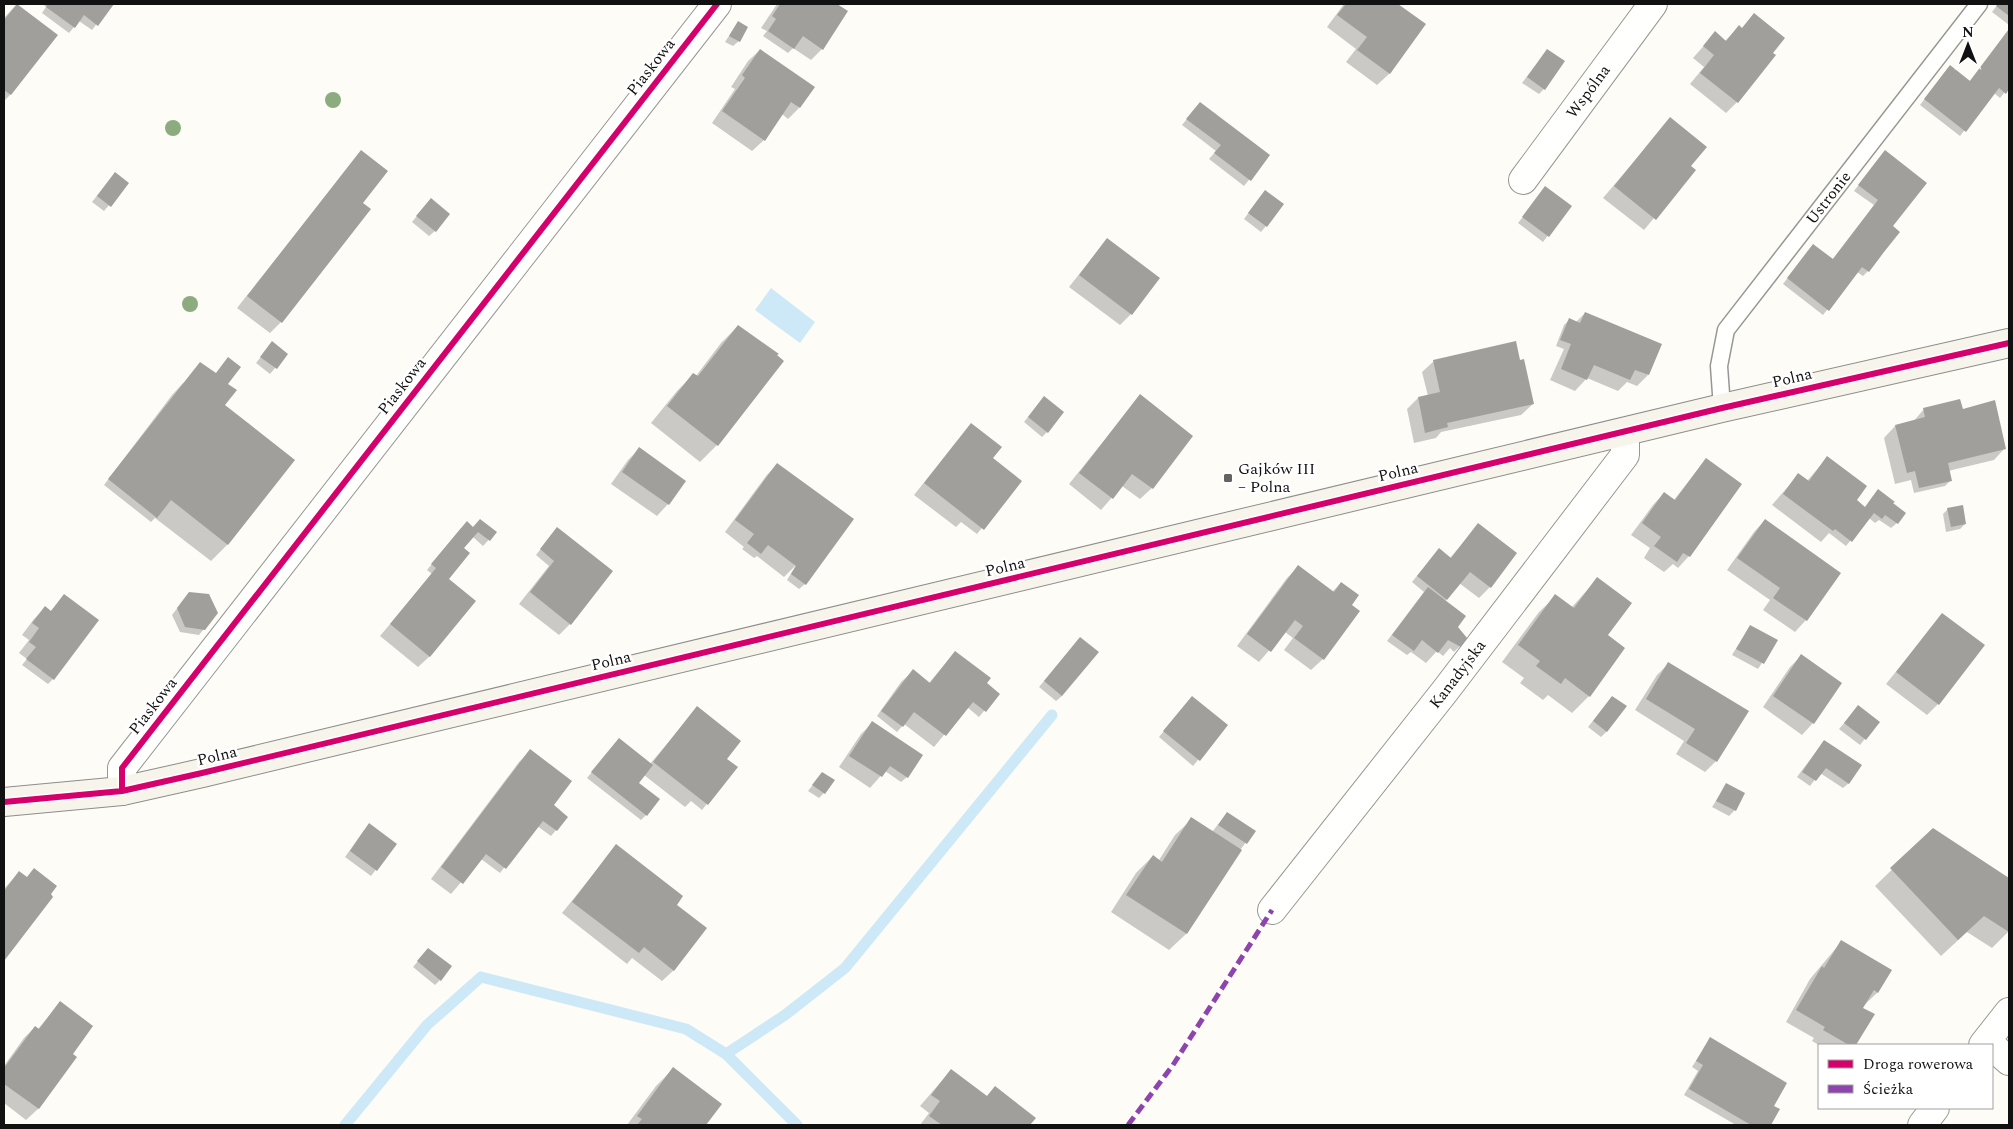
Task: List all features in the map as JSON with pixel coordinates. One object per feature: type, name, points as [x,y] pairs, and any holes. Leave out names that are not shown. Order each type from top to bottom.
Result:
[{"type":"street","name":"Piaskowa","points":[[122,791],[122,768],[717,4]]},
{"type":"street","name":"Wspólna","points":[[1523,180],[1653,4]]},
{"type":"street","name":"Polna","points":[[4,802],[122,791],[1722,408],[2009,343]]},
{"type":"street","name":"Kanadyjska","points":[[1272,910],[1445,691],[1625,455],[1625,432]]},
{"type":"street","points":[[1989,1044],[2009,1012]]},
{"type":"street","points":[[1993,1049],[2009,1061]]},
{"type":"street","points":[[1922,1125],[1934,1109]]},
{"type":"lane","name":"Ustronie","points":[[1722,408],[1719,366],[1726,330],[1979,4]]},
{"type":"water","points":[[771,288],[815,322],[800,343],[755,310]]},
{"type":"building","points":[[17,4],[58,35],[11,95],[4,90],[4,20]]},
{"type":"building","points":[[48,4],[114,4],[98,26],[84,15],[75,28],[46,7]]},
{"type":"building","points":[[780,4],[837,4],[848,11],[823,50],[803,36],[794,49],[768,31],[776,19],[772,16]]},
{"type":"building","points":[[1346,4],[1398,4],[1426,24],[1390,74],[1357,50],[1367,37],[1337,15]]},
{"type":"building","points":[[1998,4],[2009,4],[2009,16],[1996,6]]},
{"type":"building","points":[[1754,13],[1785,38],[1773,53],[1776,55],[1738,103],[1700,73],[1714,55],[1703,46],[1715,31],[1726,41],[1739,25],[1742,28]]},
{"type":"building","points":[[738,21],[748,27],[740,42],[729,36]]},
{"type":"building","points":[[2009,29],[2009,89],[2006,94],[1999,88],[1966,132],[1924,99],[1950,65],[1970,81]]},
{"type":"building","points":[[760,49],[815,87],[800,108],[791,102],[765,141],[722,111],[745,78],[742,75]]},
{"type":"building","points":[[1547,49],[1565,61],[1545,90],[1527,77]]},
{"type":"building","points":[[1200,102],[1270,155],[1251,181],[1214,153],[1221,145],[1186,119]]},
{"type":"building","points":[[1670,117],[1707,147],[1691,166],[1696,170],[1656,220],[1614,186]]},
{"type":"building","points":[[361,150],[388,171],[363,203],[371,209],[282,323],[247,296]]},
{"type":"building","points":[[1885,150],[1927,183],[1893,226],[1900,232],[1869,272],[1862,267],[1829,311],[1787,278],[1813,244],[1833,259],[1878,200],[1858,185]]},
{"type":"building","points":[[115,172],[129,183],[111,207],[97,196]]},
{"type":"building","points":[[1545,186],[1572,206],[1549,237],[1522,217]]},
{"type":"building","points":[[1265,190],[1284,204],[1267,227],[1248,213]]},
{"type":"building","points":[[431,198],[450,214],[436,232],[416,216]]},
{"type":"building","points":[[1107,238],[1160,278],[1132,315],[1079,275]]},
{"type":"building","points":[[1585,312],[1662,344],[1649,375],[1635,370],[1630,380],[1594,365],[1587,380],[1561,369],[1571,344],[1560,340],[1569,318],[1580,323]]},
{"type":"building","points":[[738,325],[779,354],[777,355],[784,361],[718,446],[667,406],[693,373],[698,376]]},
{"type":"building","points":[[272,341],[288,354],[277,369],[260,357]]},
{"type":"building","points":[[1516,341],[1520,360],[1524,359],[1534,404],[1447,423],[1448,427],[1425,433],[1418,397],[1440,392],[1433,360]]},
{"type":"building","points":[[228,357],[241,367],[228,384],[237,390],[225,405],[295,460],[228,545],[171,500],[157,518],[108,479],[200,362],[216,373]]},
{"type":"building","points":[[1140,394],[1193,436],[1153,489],[1132,474],[1113,499],[1079,473]]},
{"type":"building","points":[[1044,396],[1064,412],[1048,433],[1028,417]]},
{"type":"building","points":[[1960,399],[1963,409],[1995,400],[2006,449],[1948,463],[1952,481],[1919,488],[1915,471],[1907,473],[1895,425],[1925,417],[1923,408]]},
{"type":"building","points":[[971,423],[1002,447],[993,458],[1022,481],[984,530],[924,483]]},
{"type":"building","points":[[639,447],[686,481],[669,505],[622,472]]},
{"type":"building","points":[[1827,456],[1867,486],[1857,500],[1865,507],[1878,489],[1895,502],[1893,503],[1906,513],[1898,524],[1885,515],[1882,519],[1874,513],[1852,542],[1835,529],[1833,531],[1783,494],[1798,473],[1809,481]]},
{"type":"building","points":[[1706,458],[1742,484],[1690,557],[1683,553],[1677,562],[1654,546],[1661,537],[1642,523],[1664,492],[1675,500]]},
{"type":"building","points":[[777,463],[854,519],[806,585],[791,574],[796,566],[768,545],[761,554],[747,543],[754,534],[735,520]]},
{"type":"building","points":[[1963,505],[1966,524],[1951,527],[1947,508]]},
{"type":"building","points":[[480,519],[497,532],[490,541],[478,532],[464,548],[470,553],[449,579],[476,601],[430,657],[390,624],[436,568],[431,564],[467,521],[473,527]]},
{"type":"building","points":[[1765,519],[1841,573],[1807,621],[1773,598],[1780,588],[1737,558]]},
{"type":"building","points":[[1478,523],[1517,553],[1491,588],[1470,572],[1447,600],[1417,576],[1439,548],[1451,558]]},
{"type":"building","points":[[557,527],[613,571],[571,625],[530,592],[554,561],[540,549]]},
{"type":"building","points":[[1298,565],[1334,592],[1341,582],[1359,595],[1352,605],[1360,611],[1324,660],[1294,638],[1303,626],[1295,620],[1271,652],[1247,634]]},
{"type":"building","points":[[1597,577],[1632,603],[1608,635],[1625,648],[1590,697],[1565,678],[1561,684],[1536,666],[1540,661],[1518,645],[1555,594],[1574,608]]},
{"type":"building","points":[[1428,587],[1466,616],[1458,627],[1467,638],[1461,647],[1448,640],[1438,653],[1422,640],[1414,651],[1392,635]]},
{"type":"building","points":[[189,592],[209,594],[218,613],[205,630],[185,627],[177,608]]},
{"type":"building","points":[[64,594],[99,620],[54,680],[26,659],[36,647],[29,642],[39,628],[32,623],[45,606],[51,611]]},
{"type":"building","points":[[1942,613],[1985,645],[1939,705],[1896,672]]},
{"type":"building","points":[[1750,625],[1778,640],[1764,664],[1736,649]]},
{"type":"building","points":[[1080,637],[1099,652],[1062,696],[1044,681]]},
{"type":"building","points":[[955,651],[991,678],[987,683],[1000,694],[986,712],[973,702],[946,736],[914,712],[903,727],[881,711],[913,669],[930,683]]},
{"type":"building","points":[[1801,654],[1842,683],[1814,724],[1773,696]]},
{"type":"building","points":[[1668,662],[1749,711],[1717,762],[1686,743],[1695,729],[1646,699]]},
{"type":"building","points":[[1192,696],[1228,725],[1200,761],[1163,731]]},
{"type":"building","points":[[1612,696],[1627,706],[1607,732],[1593,721]]},
{"type":"building","points":[[1858,705],[1880,722],[1866,740],[1844,723]]},
{"type":"building","points":[[697,706],[741,741],[727,759],[738,767],[708,805],[653,762]]},
{"type":"building","points":[[872,721],[923,755],[908,778],[890,766],[882,777],[849,756]]},
{"type":"building","points":[[619,738],[653,765],[639,783],[660,799],[647,816],[591,772]]},
{"type":"building","points":[[1824,740],[1862,765],[1849,784],[1826,768],[1816,781],[1802,772]]},
{"type":"building","points":[[530,749],[572,781],[554,805],[568,817],[557,831],[543,821],[506,869],[486,854],[463,884],[441,867]]},
{"type":"building","points":[[822,772],[835,780],[825,794],[812,785]]},
{"type":"building","points":[[1726,783],[1745,793],[1736,811],[1716,801]]},
{"type":"building","points":[[1227,812],[1256,831],[1247,844],[1218,825]]},
{"type":"building","points":[[1191,817],[1242,850],[1187,934],[1126,895],[1153,855],[1162,862]]},
{"type":"building","points":[[369,823],[397,844],[377,871],[350,851]]},
{"type":"building","points":[[1933,828],[2009,878],[2009,932],[1984,916],[1958,940],[1890,868]]},
{"type":"building","points":[[616,844],[683,896],[677,905],[707,928],[674,971],[644,947],[639,953],[572,902]]},
{"type":"building","points":[[34,868],[57,886],[51,894],[53,897],[4,961],[4,891],[19,871],[27,877]]},
{"type":"building","points":[[1841,940],[1892,970],[1878,993],[1874,990],[1863,1008],[1875,1014],[1857,1044],[1847,1044],[1823,1030],[1825,1027],[1796,1010],[1822,966],[1824,968]]},
{"type":"building","points":[[428,948],[452,966],[441,981],[417,961]]},
{"type":"building","points":[[60,1001],[93,1026],[73,1054],[77,1057],[39,1109],[4,1084],[4,1068],[35,1026],[39,1029]]},
{"type":"building","points":[[1710,1037],[1787,1083],[1774,1106],[1780,1109],[1771,1125],[1751,1125],[1689,1089],[1703,1065],[1696,1061]]},
{"type":"building","points":[[673,1067],[722,1104],[706,1125],[637,1125],[642,1119],[637,1116]]},
{"type":"building","points":[[951,1069],[987,1096],[995,1086],[1036,1118],[1030,1125],[942,1125],[929,1116],[940,1101],[931,1095]]},
{"type":"waterway","points":[[726,1054],[785,1015],[845,968],[1052,715]]},
{"type":"waterway","points":[[345,1125],[427,1025],[481,977],[686,1029],[726,1054],[797,1125]]},
{"type":"marked path","points":[[1128,1125],[1173,1065],[1272,910]]},
{"type":"cycle path","points":[[122,791],[122,768],[717,4]]},
{"type":"cycle path","points":[[4,802],[122,791],[202,773],[1722,408],[2009,343]]},
{"type":"place","name":"Gajków III – Polna","points":[[1228,478]]}]
